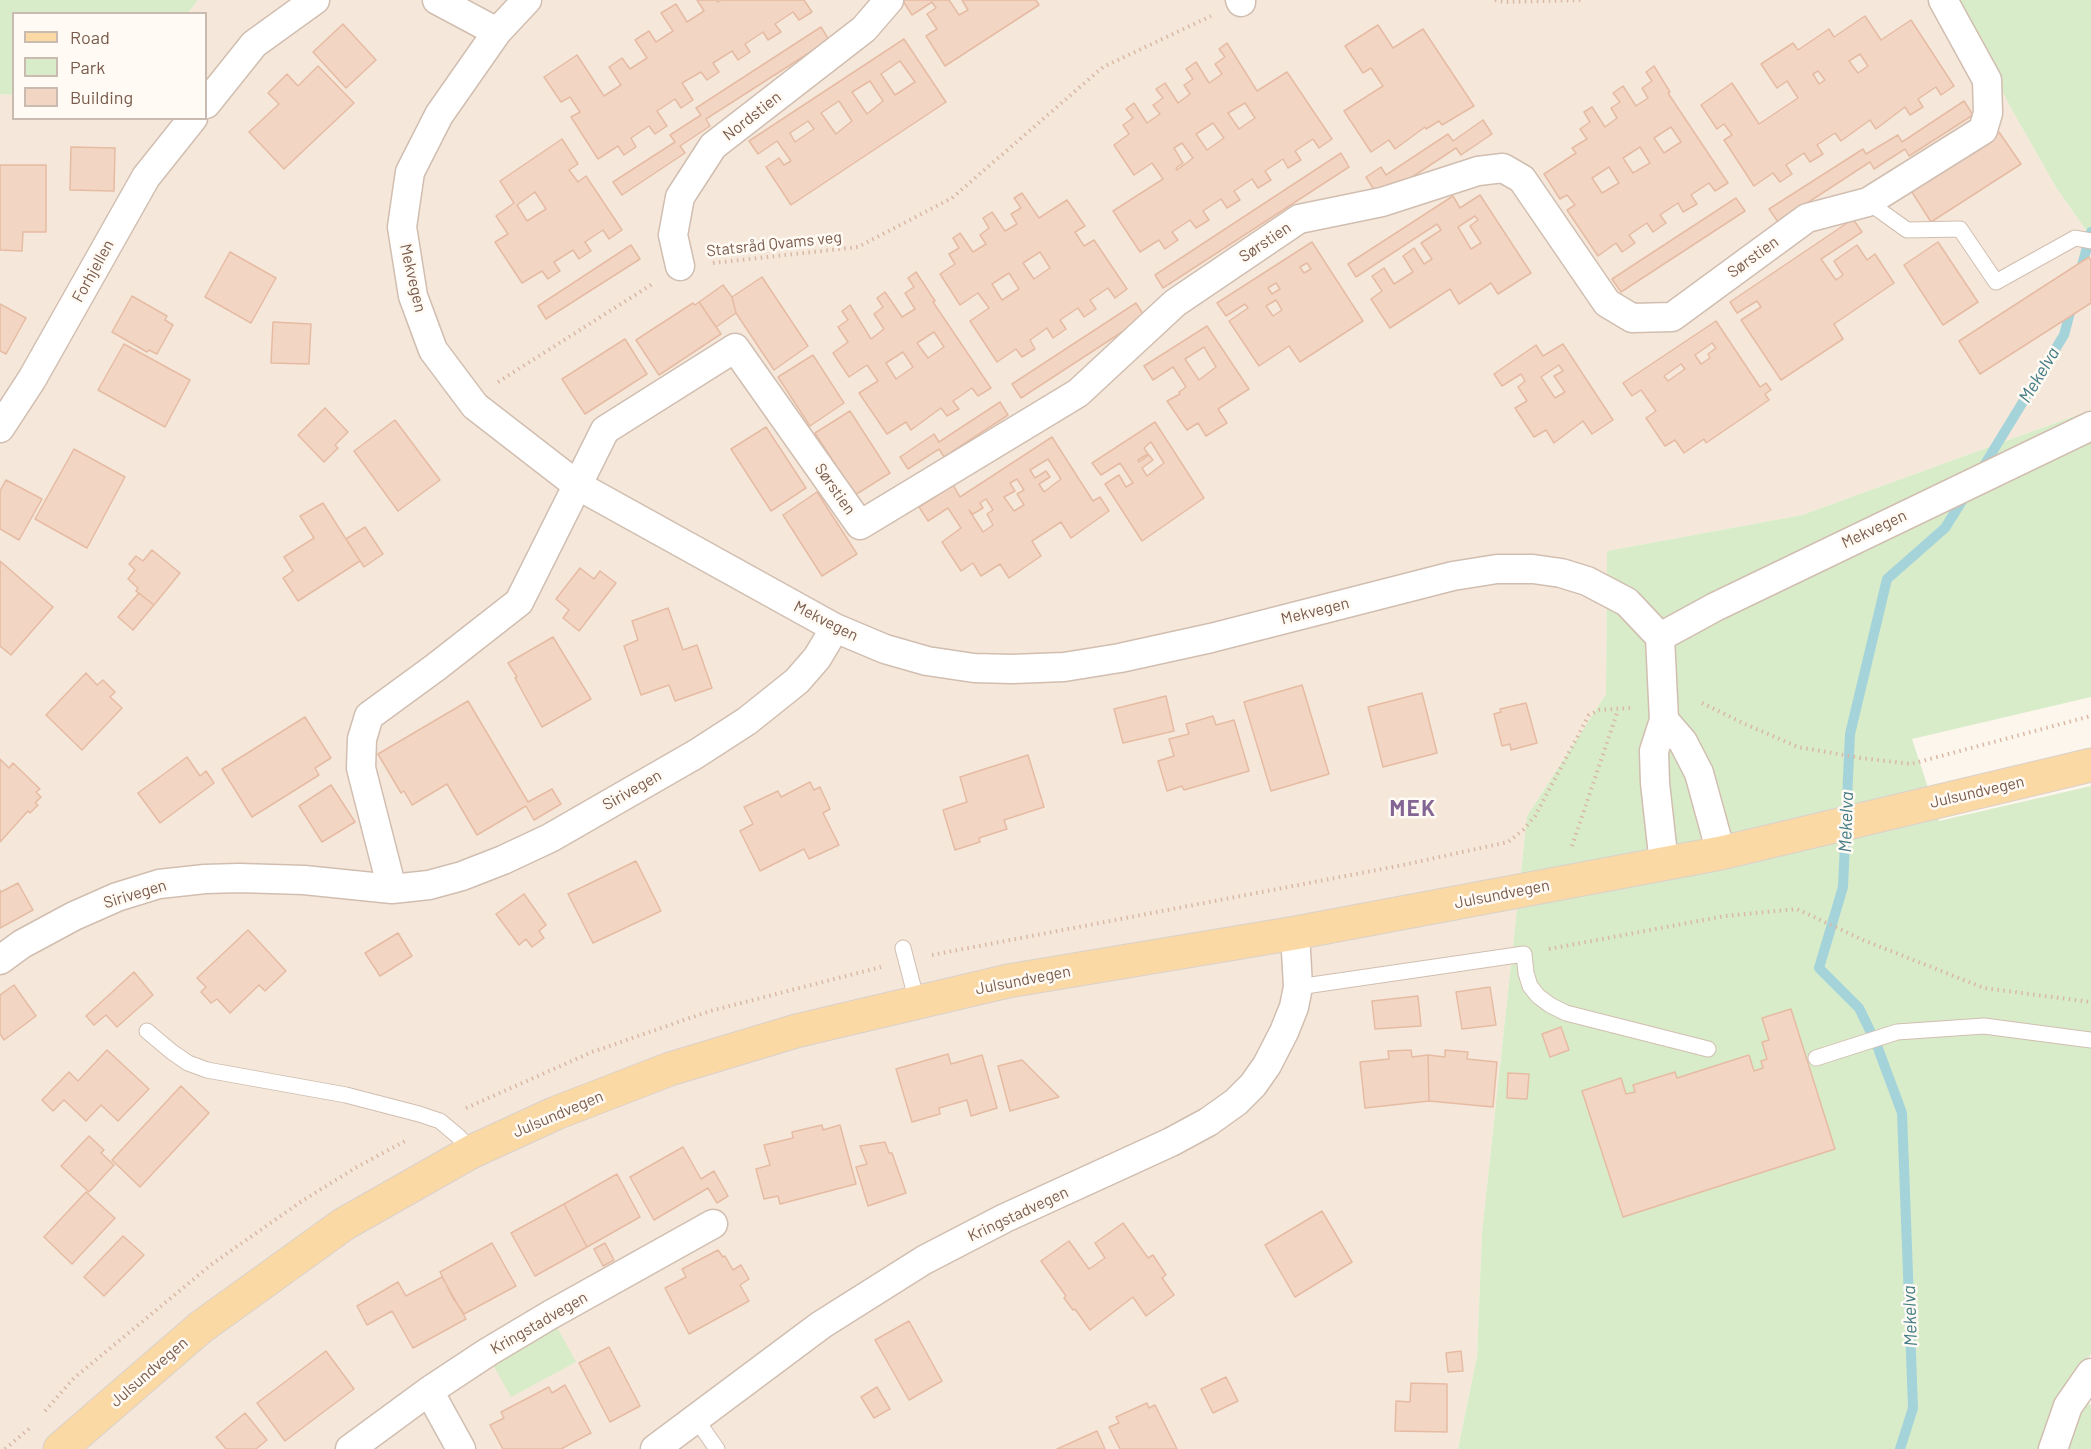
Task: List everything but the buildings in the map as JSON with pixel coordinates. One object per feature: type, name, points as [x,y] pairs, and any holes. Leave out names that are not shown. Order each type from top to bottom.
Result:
[{"type":"main road","name":"Julsundvegen","points":[[60,1449],[201,1328],[344,1224],[471,1152],[556,1113],[670,1068],[796,1031],[1008,981],[1295,933],[1721,853],[2091,765]]},
{"type":"street","points":[[207,103],[254,44],[315,0]]},
{"type":"street","points":[[437,0],[496,32]]},
{"type":"street","name":"Mekvegen","points":[[526,0],[496,32],[439,115],[410,172],[402,227],[413,296],[433,350],[474,406],[577,485],[835,628],[885,649],[927,661],[974,668],[1012,669],[1064,667],[1120,658],[1210,638],[1453,576],[1497,569],[1533,569],[1561,573],[1587,581],[1627,602],[1660,637],[1714,607],[2091,426]]},
{"type":"street","name":"Nordstien","points":[[680,266],[673,236],[680,197],[713,146],[864,29],[889,0]]},
{"type":"street","name":"Sørstien","points":[[577,485],[605,430],[735,348],[860,525],[1078,393],[1175,303],[1299,219],[1383,202],[1478,171],[1503,168],[1522,179],[1606,303],[1632,318],[1672,316],[1807,218],[1868,202],[1983,130],[1988,113],[1987,80],[1943,0]]},
{"type":"street","name":"Forhjellen","points":[[0,428],[32,380],[146,177],[191,120]]},
{"type":"street","points":[[392,888],[361,768],[362,739],[369,716],[519,602],[577,485]]},
{"type":"street","name":"Sirivegen","points":[[0,960],[22,944],[74,916],[117,897],[159,884],[239,878],[304,880],[392,888],[429,885],[462,876],[503,860],[550,838],[696,754],[747,721],[797,681],[817,658],[835,628]]},
{"type":"street","points":[[1660,637],[1664,720],[1654,751],[1655,783],[1664,864]]},
{"type":"street","points":[[1664,720],[1683,742],[1699,773],[1721,853]]},
{"type":"street","name":"Kringstadvegen","points":[[655,1449],[821,1325],[924,1260],[1005,1218],[1125,1164],[1208,1122],[1248,1091],[1267,1065],[1294,1007],[1298,987],[1295,933]]},
{"type":"street","name":"Kringstadvegen","points":[[350,1449],[429,1391],[488,1352],[713,1224]]},
{"type":"street","points":[[2053,1449],[2068,1406],[2091,1373]]},
{"type":"street","points":[[429,1391],[461,1449]]},
{"type":"lane","points":[[1868,202],[1907,230],[1960,229],[1995,282],[2075,238],[2091,241]]},
{"type":"lane","points":[[903,948],[917,1002]]},
{"type":"lane","points":[[1298,987],[1524,954],[1530,986],[1550,1005],[1566,1013],[1708,1049]]},
{"type":"lane","points":[[1816,1058],[1897,1032],[1984,1026],[2091,1040]]},
{"type":"lane","points":[[147,1031],[188,1063],[207,1070],[346,1095],[440,1121],[459,1137],[471,1152]]},
{"type":"lane","points":[[696,1419],[717,1449]]},
{"type":"path","points":[[1495,0],[1582,0]]},
{"type":"path","name":"Statsråd Qvams veg","points":[[474,406],[490,388],[680,266],[858,247],[952,198],[1103,67],[1240,1]]},
{"type":"path","points":[[1702,703],[1798,747],[1911,764],[2091,716]]},
{"type":"path","points":[[1568,856],[1595,784],[1618,710],[1630,708]]},
{"type":"path","points":[[1524,954],[1725,916],[1797,909],[1863,940],[1984,988],[2091,1002]]},
{"type":"shaded area","points":[[198,0],[1955,0],[2012,110],[2057,189],[2091,237],[2091,410],[1802,515],[1607,551],[1606,694],[1527,816],[1482,1232],[1477,1356],[1458,1449],[0,1449],[0,94],[12,95],[12,120],[207,120],[207,12],[189,12]]},
{"type":"green space","points":[[0,0],[198,0],[189,12],[12,12],[12,95],[0,94]]},
{"type":"green space","points":[[1955,0],[2091,0],[2091,237],[2057,189],[2012,110]]},
{"type":"green space","points":[[2091,410],[2091,697],[1912,739],[1939,821],[2091,786],[2091,1354],[2079,1372],[2091,1406],[2091,1449],[1458,1449],[1477,1356],[1482,1232],[1527,816],[1606,694],[1607,551],[1802,515]]},
{"type":"green space","points":[[557,1327],[576,1362],[511,1397],[492,1363]]},
{"type":"waterway","name":"Mekelva","points":[[2080,273],[2091,232]]},
{"type":"waterway","name":"Mekelva","points":[[1980,472],[2064,335],[2072,305]]},
{"type":"waterway","name":"Mekelva","points":[[1900,1449],[1913,1408],[1902,1113],[1876,1043],[1859,1008],[1819,968],[1843,887],[1850,734],[1887,579],[1945,528],[1967,493]]},
{"type":"district","name":"MEK","points":[[1413,809]]}]
